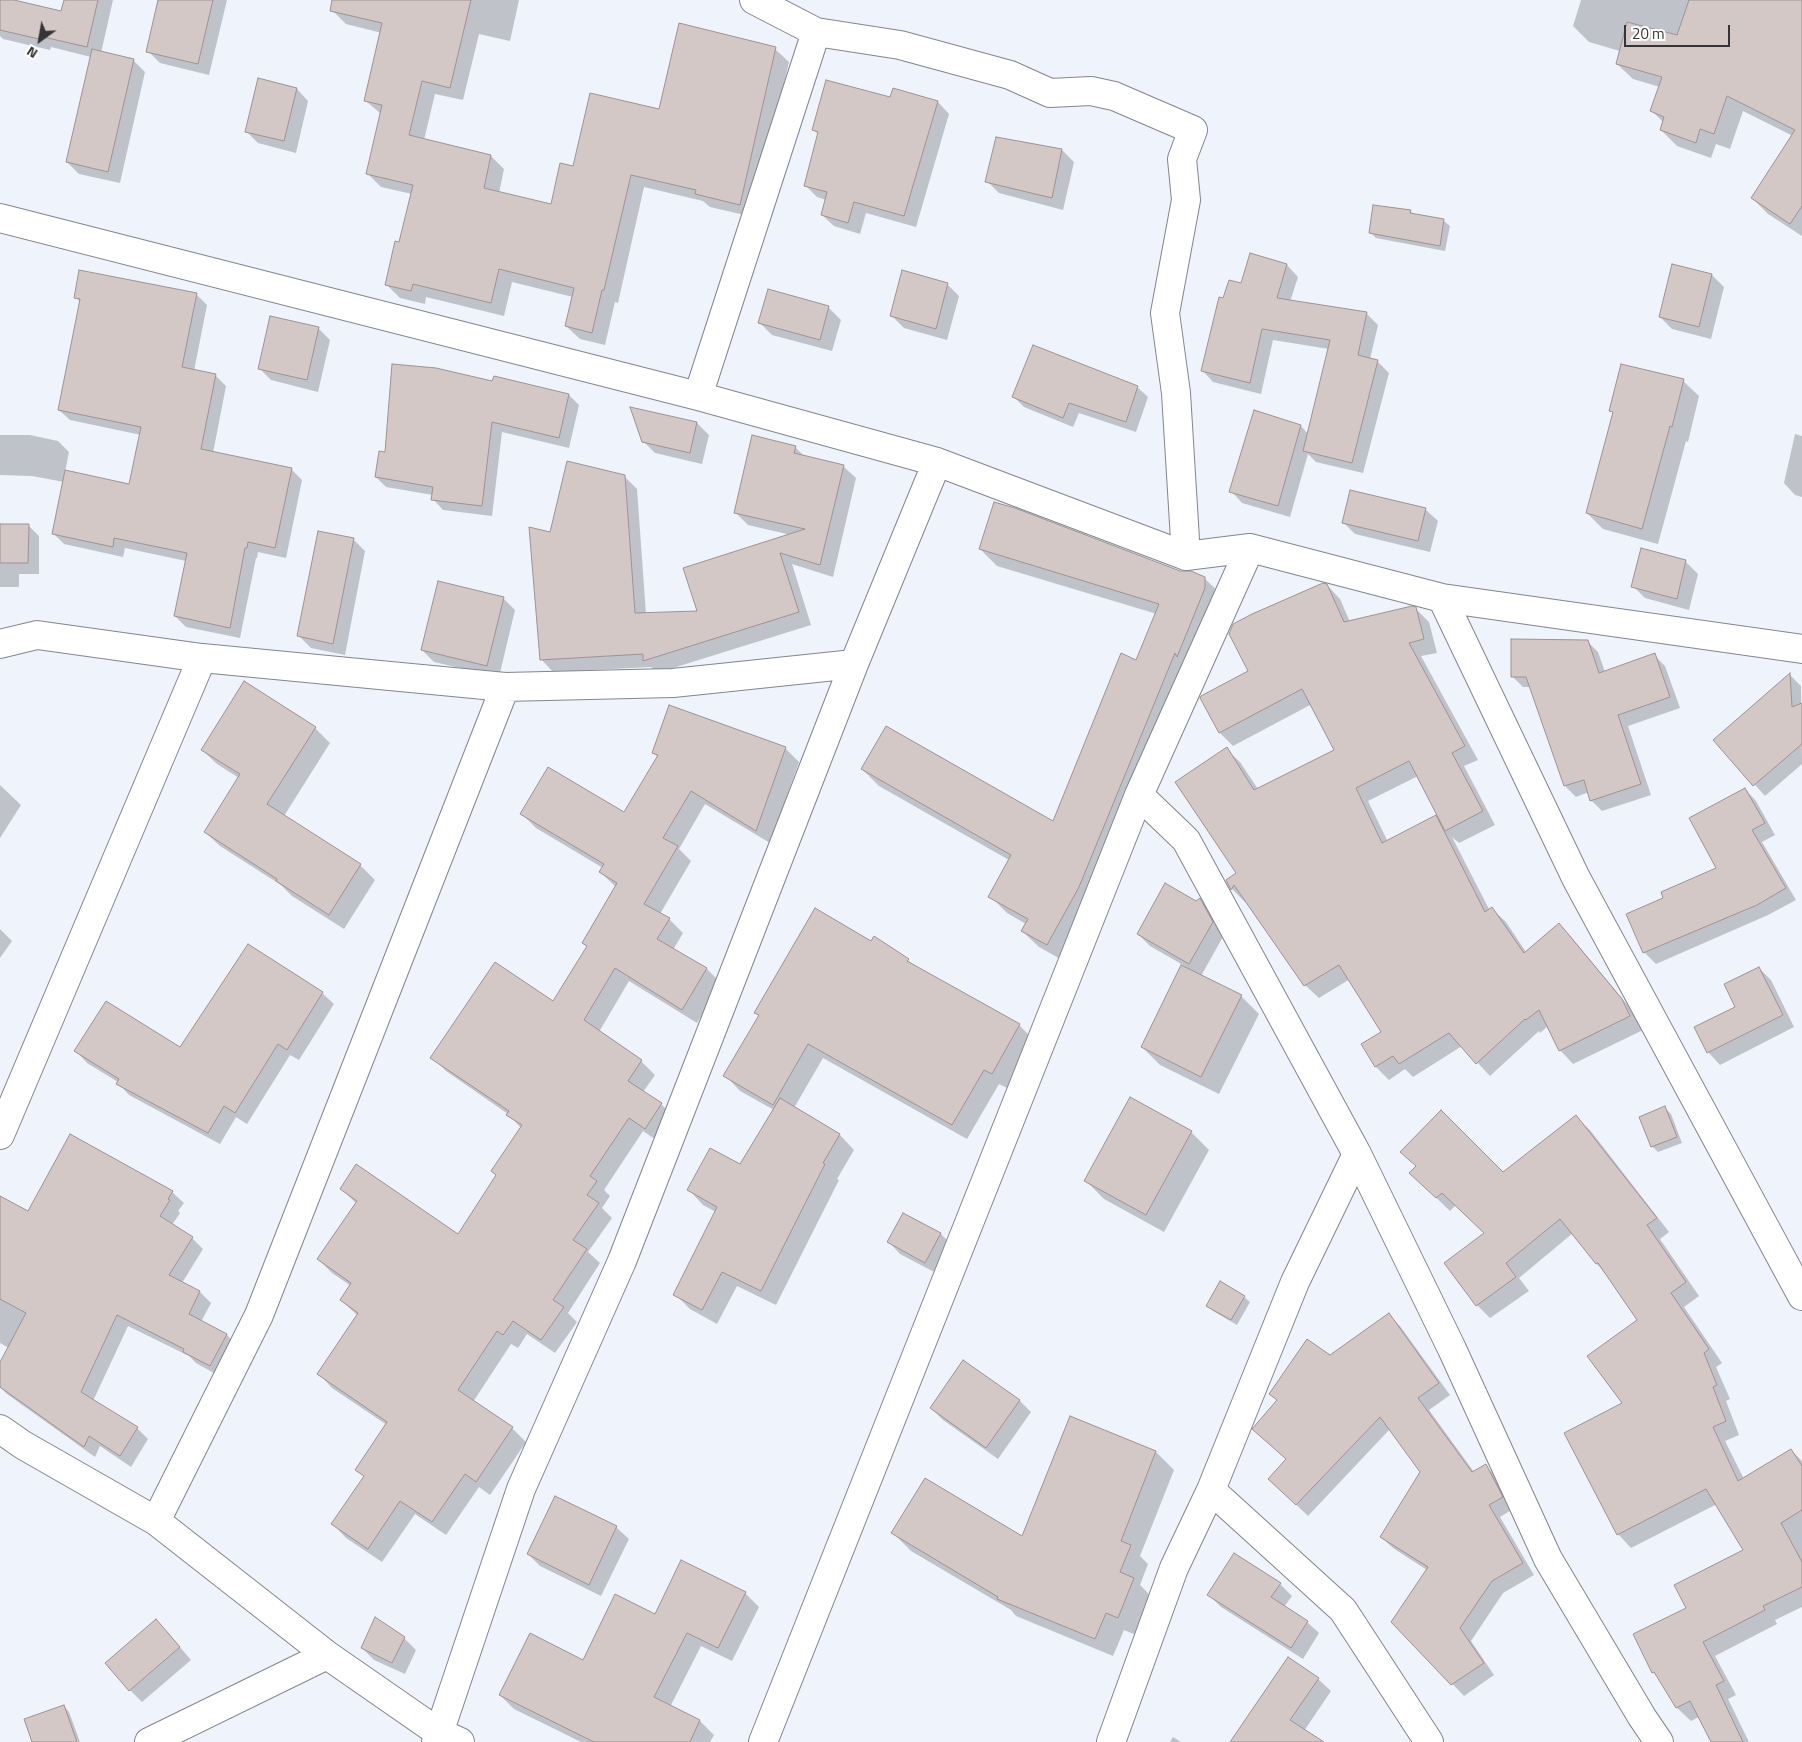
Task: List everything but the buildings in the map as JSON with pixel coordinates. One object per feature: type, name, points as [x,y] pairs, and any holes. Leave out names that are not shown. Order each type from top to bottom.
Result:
[{"type":"street","points":[[754,0],[816,32],[900,45],[1010,75],[1050,93],[1091,91],[1114,96],[1193,130],[1182,159],[1186,200],[1166,313],[1176,393],[1186,556]]},
{"type":"street","points":[[698,396],[816,32]]},
{"type":"street","points":[[0,218],[698,396],[937,462],[1186,556],[1250,548],[1442,598],[1802,649]]},
{"type":"street","points":[[0,1428],[12,1450],[156,1521],[326,1656],[445,1739],[521,1489],[622,1261],[854,664],[937,462]]},
{"type":"street","points":[[764,1742],[1139,795],[1250,548]]},
{"type":"street","points":[[1442,598],[1576,878],[1802,1296]]},
{"type":"street","points":[[0,644],[37,636],[202,658],[505,688],[673,683],[854,664]]},
{"type":"street","points":[[0,1134],[202,658]]},
{"type":"street","points":[[156,1521],[260,1315],[505,688]]},
{"type":"street","points":[[1139,795],[1186,840],[1357,1154],[1456,1357],[1548,1559],[1642,1717],[1659,1742]]},
{"type":"street","points":[[1111,1742],[1174,1568],[1211,1490],[1295,1282],[1357,1154]]},
{"type":"street","points":[[1211,1490],[1343,1610],[1429,1742]]},
{"type":"street","points":[[149,1742],[326,1656]]}]
